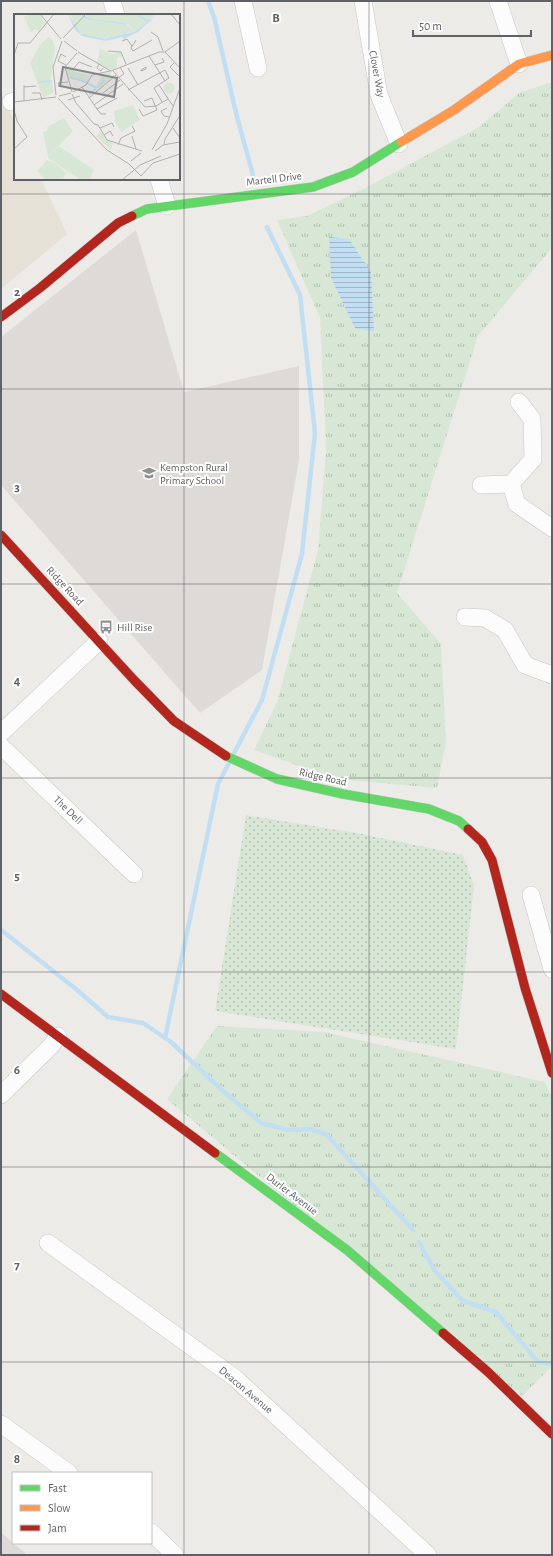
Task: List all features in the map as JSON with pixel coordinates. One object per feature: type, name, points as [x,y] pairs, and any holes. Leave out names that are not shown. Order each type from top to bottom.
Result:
[{"type":"street","points":[[112,1],[116,14]]},
{"type":"street","points":[[243,1],[258,68]]},
{"type":"street","name":"Clover Way","points":[[363,1],[379,94],[399,144]]},
{"type":"street","points":[[498,1],[519,64]]},
{"type":"street","name":"Martell Drive","points":[[1,317],[40,288],[118,223],[147,209],[313,187],[353,172],[454,110],[519,64],[552,55]]},
{"type":"street","points":[[159,180],[167,206]]},
{"type":"street","points":[[481,485],[511,484],[533,458],[532,419],[519,402]]},
{"type":"street","points":[[511,484],[517,504],[552,528]]},
{"type":"street","name":"Ridge Road","points":[[1,535],[134,680],[174,721],[223,755],[277,779],[343,794],[429,809],[459,821],[482,842],[492,860],[525,988],[552,1073]]},
{"type":"street","points":[[465,617],[485,618],[506,630],[525,665],[552,675]]},
{"type":"street","points":[[1,733],[99,641]]},
{"type":"street","name":"The Dell","points":[[1,746],[134,874]]},
{"type":"street","points":[[532,895],[552,969]]},
{"type":"street","name":"Durler Avenue","points":[[1,994],[347,1250],[488,1372],[552,1434]]},
{"type":"street","points":[[1,1095],[51,1046],[58,1036]]},
{"type":"street","name":"Deacon Avenue","points":[[48,1243],[236,1378],[428,1555]]},
{"type":"street","points":[[1,1424],[68,1472]]},
{"type":"street","points":[[152,1533],[175,1555]]},
{"type":"shaded area","points":[[1,93],[14,121],[14,180],[41,180],[67,234],[1,289]]},
{"type":"shaded area","name":"Kempston Rural Primary School","points":[[136,230],[184,392],[299,366],[299,460],[262,670],[200,713],[1,485],[1,337]]},
{"type":"shaded area","points":[[1,1532],[12,1542],[12,1544],[14,1544],[28,1555],[1,1555]]},
{"type":"green space","points":[[552,83],[552,248],[478,336],[397,593],[441,644],[446,742],[437,788],[336,779],[254,750],[277,702],[318,550],[326,449],[320,318],[277,220],[307,216],[369,186],[479,127],[519,93]]},
{"type":"green space","points":[[246,815],[362,834],[463,855],[474,885],[456,1049],[215,1011]]},
{"type":"green space","points":[[217,1026],[324,1032],[545,1082],[552,1097],[552,1368],[549,1369],[522,1396],[167,1099]]},
{"type":"water","points":[[329,237],[349,239],[371,272],[374,332],[355,328],[331,278]]},
{"type":"waterway","points":[[208,1],[214,17],[236,113],[253,175]]},
{"type":"waterway","points":[[234,753],[262,700],[302,554],[315,433],[300,295],[267,227]]},
{"type":"waterway","points":[[165,1038],[218,784],[229,763]]},
{"type":"waterway","points":[[1,930],[76,989],[108,1017],[143,1023],[171,1042],[223,1091],[261,1123],[289,1130],[310,1129],[326,1134],[413,1230]]},
{"type":"waterway","points":[[419,1242],[435,1271],[463,1301],[496,1312],[538,1362],[552,1364]]},
{"type":"traffic: fast","points":[[132,216],[147,209],[313,187],[353,172],[401,142]]},
{"type":"traffic: fast","points":[[226,756],[277,779],[343,794],[429,809],[459,821],[468,829]]},
{"type":"traffic: fast","points":[[215,1153],[347,1250],[443,1333]]},
{"type":"traffic: slow","points":[[401,142],[454,110],[519,64],[552,55]]},
{"type":"traffic: jam","points":[[1,317],[40,288],[118,223],[132,216]]},
{"type":"traffic: jam","points":[[1,535],[134,680],[174,721],[226,756]]},
{"type":"traffic: jam","points":[[468,829],[482,842],[492,860],[525,988],[552,1073]]},
{"type":"traffic: jam","points":[[1,994],[215,1153]]},
{"type":"traffic: jam","points":[[443,1333],[488,1372],[552,1434]]},
{"type":"place","name":"Kempston Rural Primary School","points":[[149,473]]},
{"type":"place","name":"Hill Rise","points":[[106,627]]}]
